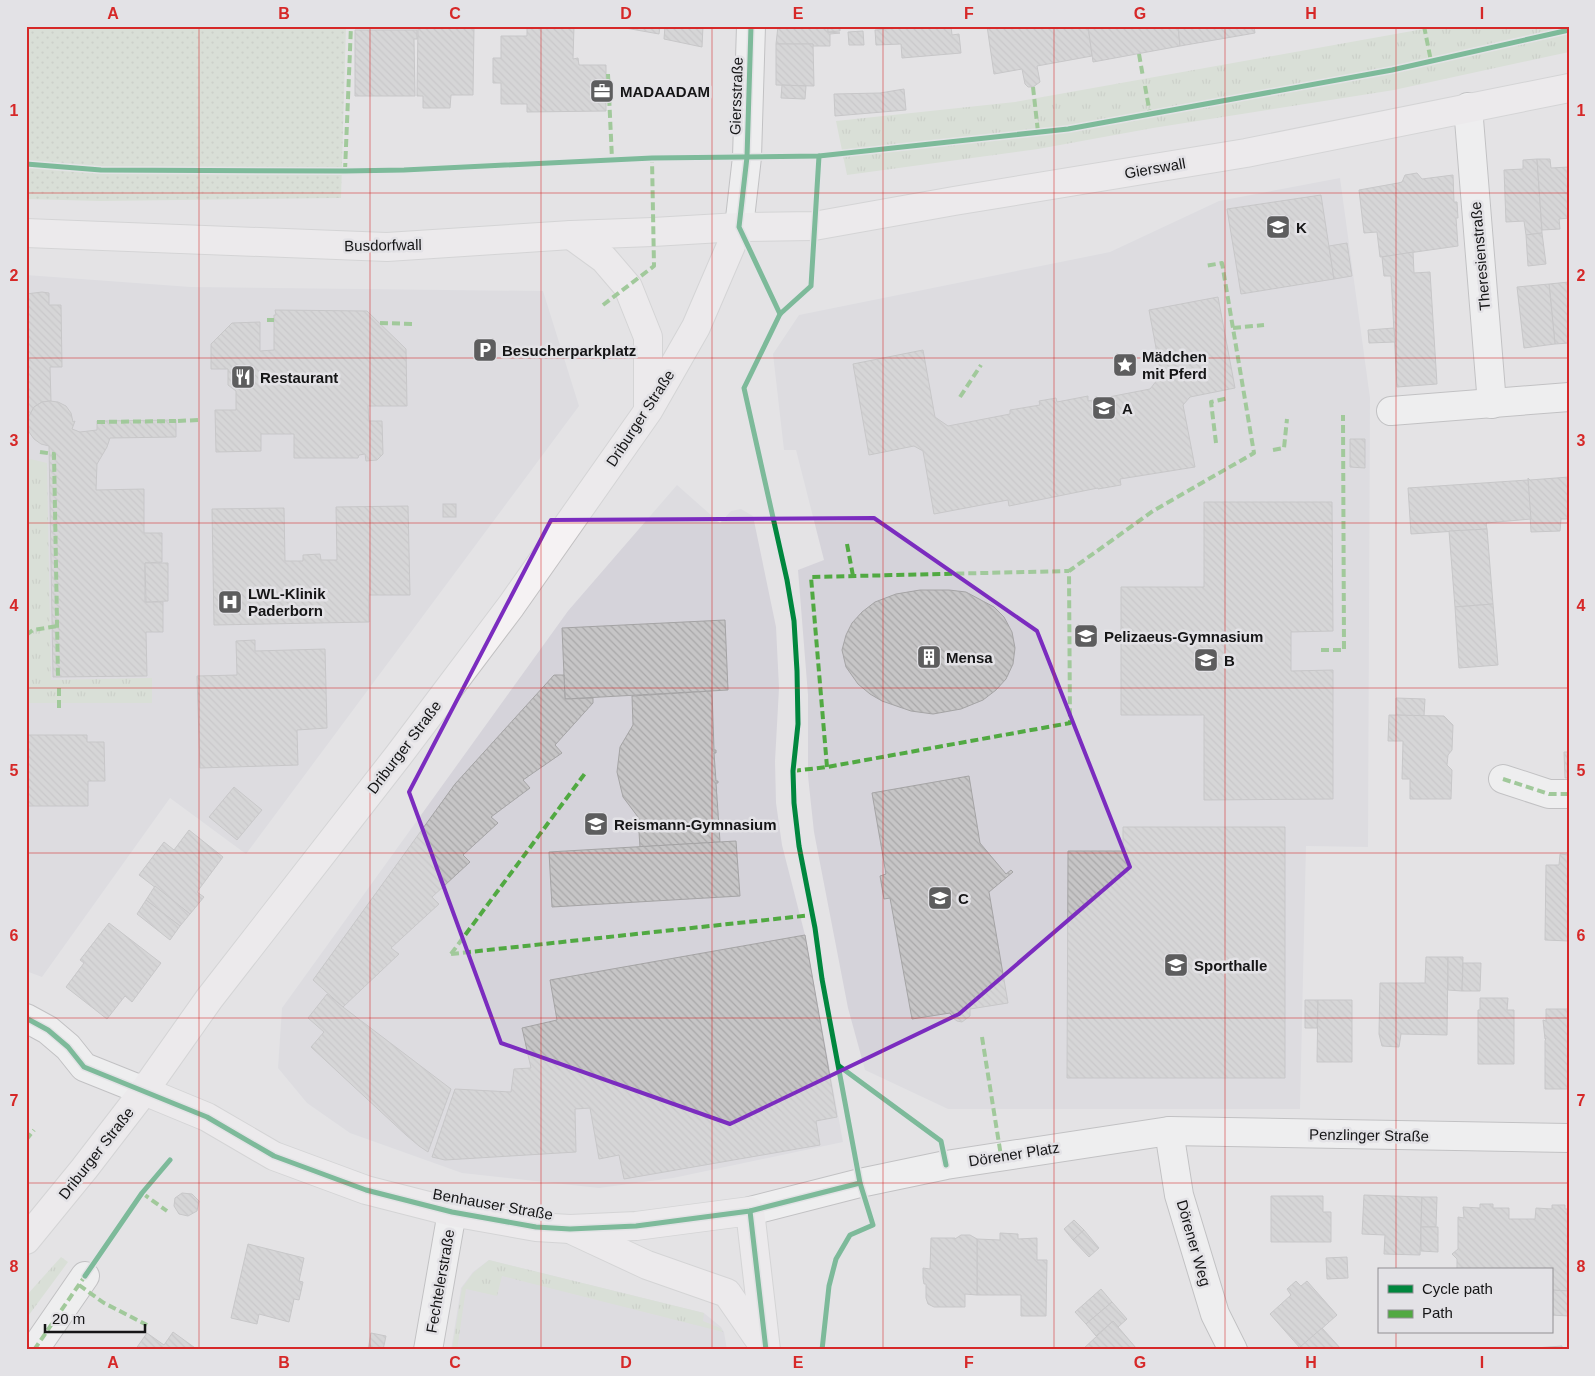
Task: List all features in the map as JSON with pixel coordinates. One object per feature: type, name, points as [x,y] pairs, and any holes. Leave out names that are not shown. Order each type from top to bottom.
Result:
[{"type":"main road","name":"Gierswall","points":[[739,226],[814,226],[1246,153],[1569,88]]},
{"type":"main road","name":"Busdorfwall","points":[[26,233],[387,247],[739,226]]},
{"type":"main road","name":"Driburger Straße","points":[[26,1240],[144,1092],[208,999],[398,756],[510,606],[648,411],[696,327],[739,226]]},
{"type":"main road","points":[[571,235],[604,259],[628,287],[648,337],[648,411]]},
{"type":"main road","name":"Benhauser Straße","points":[[144,1092],[207,1117],[274,1156],[366,1190],[452,1212],[536,1227],[570,1229],[636,1226],[750,1211]]},
{"type":"main road","points":[[750,1211],[766,1350]]},
{"type":"main road","points":[[570,1229],[647,1265],[727,1293],[766,1350]]},
{"type":"street","name":"Giersstraße","points":[[739,226],[747,157],[751,26]]},
{"type":"street","name":"Theresienstraße","points":[[1468,107],[1492,404]]},
{"type":"street","points":[[1391,411],[1569,397]]},
{"type":"street","points":[[1503,779],[1549,794],[1569,794]]},
{"type":"street","points":[[26,1018],[48,1030],[68,1047],[84,1067],[144,1092]]},
{"type":"street","name":"Penzlinger Straße","points":[[1170,1131],[1569,1138]]},
{"type":"street","name":"Dörener Platz","points":[[750,1211],[860,1183],[946,1165],[1170,1131]]},
{"type":"street","name":"Dörener Weg","points":[[1170,1131],[1179,1195],[1215,1314],[1233,1350]]},
{"type":"street","name":"Fechtelerstraße","points":[[428,1350],[452,1212]]},
{"type":"street","points":[[34,1350],[85,1276]]},
{"type":"highlighted area","points":[[874,518],[1037,631],[1130,867],[959,1014],[730,1124],[501,1043],[409,792],[551,520]]},
{"type":"shaded area","name":"Pelizaeus-Gymnasium","points":[[1340,178],[1370,398],[1368,847],[1306,846],[1300,1109],[948,1109],[865,1070],[848,1008],[814,832],[808,776],[808,695],[798,570],[824,560],[796,450],[784,450],[773,354],[799,315],[1110,252],[1219,201]]},
{"type":"shaded area","name":"LWL-Klinik Paderborn","points":[[26,275],[191,287],[543,291],[579,406],[246,854],[170,798],[42,977],[26,971]]},
{"type":"shaded area","name":"Reismann-Gymnasium","points":[[677,485],[720,523],[731,511],[741,509],[753,516],[776,627],[779,688],[775,761],[776,803],[782,845],[805,935],[843,1142],[673,1178],[599,1188],[462,1173],[350,1133],[307,1103],[278,1068],[282,1008],[568,611]]},
{"type":"shaded area","points":[[489,1260],[704,1313],[721,1327],[724,1332],[727,1350],[451,1350],[461,1288],[473,1272]]},
{"type":"green space","points":[[26,26],[346,26],[341,198],[100,201],[26,199]]},
{"type":"green space","points":[[1440,26],[1569,26],[1569,52],[1394,90],[1153,128],[1038,149],[847,175],[836,121],[1015,102]]},
{"type":"green space","points":[[26,458],[47,463],[51,680],[152,678],[152,703],[26,703]]},
{"type":"green space","points":[[61,1257],[68,1262],[26,1319],[26,1296]]},
{"type":"green space","points":[[489,1260],[704,1313],[703,1321],[720,1328],[723,1332],[502,1276],[497,1296],[466,1289],[457,1350],[452,1350],[462,1288],[473,1273]]},
{"type":"building","points":[[418,26],[474,27],[473,95],[451,95],[450,108],[423,108],[423,96],[417,96]]},
{"type":"building","points":[[527,26],[574,26],[573,59],[578,58],[579,65],[606,65],[606,111],[527,112],[527,104],[501,104],[501,83],[493,83],[493,58],[501,58],[501,36],[527,36]]},
{"type":"building","points":[[614,26],[660,26],[659,34]]},
{"type":"building","points":[[665,26],[703,26],[702,47],[664,39]]},
{"type":"building","points":[[778,26],[828,26],[828,32],[840,33],[830,34],[830,46],[776,44]]},
{"type":"building","points":[[828,26],[850,26],[840,27],[840,31],[828,32]]},
{"type":"building","points":[[922,26],[951,26],[952,35],[959,34],[961,53],[902,58],[901,44],[876,45],[875,30]]},
{"type":"building","points":[[987,26],[1088,26],[1092,56],[1037,66],[1040,82],[1033,87],[1028,87],[1025,84],[1022,69],[994,74]]},
{"type":"building","points":[[1088,26],[1178,26],[1180,46],[1093,62]]},
{"type":"building","points":[[1178,26],[1254,26],[1255,33],[1180,46]]},
{"type":"building","points":[[355,30],[417,30],[417,39],[414,39],[415,96],[355,96]]},
{"type":"building","points":[[863,31],[864,45],[849,45],[848,32]]},
{"type":"building","points":[[776,44],[813,44],[814,86],[776,85]]},
{"type":"building","points":[[782,85],[806,86],[805,99],[781,98]]},
{"type":"building","points":[[904,89],[906,110],[835,116],[834,94],[880,93]]},
{"type":"building","points":[[1537,159],[1542,233],[1526,235],[1524,221],[1506,222],[1504,170],[1523,169],[1523,160]]},
{"type":"building","points":[[1537,159],[1550,159],[1551,168],[1569,167],[1569,218],[1559,219],[1560,229],[1542,230]]},
{"type":"building","points":[[1417,173],[1422,179],[1453,175],[1454,202],[1457,202],[1458,246],[1380,257],[1377,232],[1364,233],[1359,190],[1402,182],[1405,175]]},
{"type":"building","name":"K","points":[[1321,195],[1334,279],[1241,294],[1227,209]]},
{"type":"building","points":[[1542,233],[1546,264],[1528,266],[1526,235]]},
{"type":"building","points":[[1347,243],[1352,276],[1334,279],[1329,246]]},
{"type":"building","points":[[1413,252],[1414,273],[1430,272],[1437,384],[1397,387],[1391,276],[1384,276],[1382,257]]},
{"type":"building","points":[[1569,282],[1569,343],[1555,344],[1549,284]]},
{"type":"building","points":[[1549,284],[1555,344],[1524,348],[1517,287]]},
{"type":"building","points":[[49,293],[49,305],[61,305],[62,367],[50,367],[51,401],[42,402],[34,407],[26,424],[26,294]]},
{"type":"building","name":"A","points":[[1218,297],[1235,388],[1190,397],[1183,405],[1195,467],[1120,479],[1121,485],[1009,506],[1008,500],[934,514],[923,451],[914,446],[869,455],[853,364],[923,350],[935,417],[948,426],[1010,414],[1010,410],[1040,405],[1039,401],[1056,398],[1057,402],[1088,396],[1088,401],[1150,389],[1161,375],[1149,310]]},
{"type":"building","points":[[275,310],[367,311],[406,349],[407,406],[368,406],[369,421],[382,421],[383,454],[377,460],[366,461],[365,454],[359,455],[358,458],[294,458],[294,434],[261,434],[261,451],[216,452],[215,410],[236,410],[236,391],[228,385],[228,369],[211,369],[211,344],[232,323],[260,322],[260,351],[274,350]]},
{"type":"building","points":[[1394,328],[1395,342],[1369,343],[1368,330]]},
{"type":"building","points":[[50,401],[66,406],[71,413],[73,422],[75,421],[72,429],[80,432],[97,430],[97,421],[176,420],[176,437],[110,438],[97,464],[96,490],[144,489],[144,533],[162,533],[162,562],[145,563],[145,602],[163,602],[163,632],[146,632],[147,676],[53,677],[49,446],[41,444],[34,439],[29,432],[28,423],[29,416],[34,407],[42,402]]},
{"type":"building","points":[[1350,439],[1365,439],[1365,468],[1350,467]]},
{"type":"building","points":[[1569,477],[1569,519],[1561,519],[1560,531],[1531,532],[1528,478],[1530,480]]},
{"type":"building","points":[[1528,480],[1531,519],[1486,523],[1487,529],[1411,534],[1408,488]]},
{"type":"building","name":"B","points":[[1204,502],[1332,502],[1333,631],[1291,632],[1291,671],[1333,670],[1333,799],[1204,800],[1204,715],[1121,715],[1121,587],[1204,587]]},
{"type":"building","points":[[443,504],[456,504],[456,517],[443,517]]},
{"type":"building","points":[[408,506],[410,595],[369,595],[369,622],[214,625],[212,509],[284,508],[285,561],[303,561],[303,555],[320,554],[321,560],[337,560],[336,507]]},
{"type":"building","points":[[1487,529],[1493,604],[1455,607],[1449,531]]},
{"type":"building","points":[[145,563],[168,563],[168,601],[146,602]]},
{"type":"building","name":"Mensa","points":[[920,590],[966,592],[994,607],[1004,617],[1012,632],[1015,648],[1013,664],[1006,679],[983,700],[961,709],[933,714],[911,711],[882,701],[870,694],[858,684],[846,667],[842,650],[846,635],[852,623],[862,612],[875,602],[896,594]]},
{"type":"building","points":[[1493,604],[1498,665],[1459,668],[1455,607]]},
{"type":"building","points":[[725,620],[728,690],[565,699],[562,628]]},
{"type":"building","points":[[255,640],[255,651],[325,649],[327,728],[297,730],[298,765],[200,768],[197,676],[237,675],[236,641]]},
{"type":"building","points":[[554,675],[564,675],[565,699],[593,698],[593,703],[555,745],[562,753],[523,780],[530,788],[491,817],[498,823],[463,855],[470,862],[432,897],[439,904],[391,948],[399,954],[343,1007],[313,980],[455,784]]},
{"type":"building","points":[[712,691],[720,842],[640,847],[638,817],[623,797],[617,772],[620,747],[633,725],[632,696]]},
{"type":"building","points":[[1396,698],[1425,699],[1424,716],[1396,715]]},
{"type":"building","points":[[1389,715],[1444,716],[1453,725],[1452,750],[1448,755],[1447,765],[1452,770],[1451,799],[1410,799],[1410,779],[1402,779],[1403,741],[1388,741]]},
{"type":"building","points":[[26,735],[87,735],[87,742],[104,742],[105,781],[88,781],[88,806],[26,806]]},
{"type":"building","points":[[1564,752],[1569,752],[1569,778],[1565,778]]},
{"type":"building","name":"C","points":[[969,776],[980,843],[1006,874],[1011,870],[1013,872],[989,892],[1008,1003],[970,1009],[970,1016],[962,1022],[953,1018],[950,1013],[912,1019],[890,898],[884,899],[880,876],[886,874],[872,793]]},
{"type":"building","points":[[234,787],[262,810],[237,840],[209,817]]},
{"type":"building","name":"Sporthalle","points":[[1123,827],[1285,827],[1285,1078],[1067,1078],[1068,851],[1123,851]]},
{"type":"building","points":[[189,830],[223,857],[197,892],[204,897],[190,914],[139,875],[164,842],[174,850]]},
{"type":"building","points":[[736,841],[740,896],[552,907],[549,852]]},
{"type":"building","points":[[1560,854],[1569,855],[1569,941],[1545,940],[1546,865],[1559,865]]},
{"type":"building","points":[[155,886],[190,914],[180,926],[146,900]]},
{"type":"building","points":[[146,900],[180,926],[170,940],[137,914]]},
{"type":"building","points":[[109,923],[161,963],[132,1002],[125,996],[107,1019],[66,987],[84,963],[80,960]]},
{"type":"building","points":[[805,935],[837,1117],[816,1121],[820,1145],[624,1179],[619,1155],[599,1159],[590,1108],[575,1109],[576,1152],[445,1160],[432,1157],[455,1089],[511,1092],[514,1069],[531,1068],[522,1028],[557,1020],[550,980]]},
{"type":"building","points":[[1426,957],[1448,957],[1447,1035],[1401,1034],[1399,1047],[1382,1046],[1379,1034],[1380,983],[1425,983]]},
{"type":"building","points":[[1448,957],[1463,957],[1462,991],[1448,990]]},
{"type":"building","points":[[1463,963],[1481,963],[1480,991],[1462,991]]},
{"type":"building","points":[[327,994],[451,1089],[428,1152],[406,1135],[311,1047],[324,1032],[308,1018]]},
{"type":"building","points":[[1480,998],[1508,998],[1507,1010],[1514,1010],[1514,1064],[1478,1064],[1478,1010],[1480,1010]]},
{"type":"building","points":[[1305,1000],[1318,1000],[1317,1028],[1305,1028]]},
{"type":"building","points":[[1318,1000],[1352,1000],[1352,1062],[1317,1062]]},
{"type":"building","points":[[1546,1009],[1569,1009],[1569,1089],[1545,1089],[1546,1038],[1543,1020],[1546,1021]]},
{"type":"building","points":[[182,1193],[192,1194],[199,1201],[197,1211],[188,1216],[179,1214],[174,1206],[175,1198]]},
{"type":"building","points":[[1364,1195],[1422,1197],[1420,1255],[1384,1254],[1385,1235],[1362,1234]]},
{"type":"building","points":[[1271,1196],[1323,1196],[1323,1212],[1331,1212],[1331,1242],[1271,1242]]},
{"type":"building","points":[[1422,1197],[1437,1197],[1436,1227],[1421,1227]]},
{"type":"building","points":[[1480,1204],[1493,1204],[1493,1208],[1509,1208],[1509,1219],[1535,1219],[1536,1208],[1552,1209],[1552,1205],[1565,1205],[1565,1209],[1569,1209],[1569,1291],[1552,1290],[1552,1268],[1457,1268],[1457,1259],[1452,1254],[1458,1249],[1458,1217],[1464,1218],[1463,1207],[1480,1208]]},
{"type":"building","points":[[1074,1220],[1084,1230],[1073,1240],[1064,1229]]},
{"type":"building","points":[[1421,1227],[1438,1227],[1438,1252],[1421,1251]]},
{"type":"building","points":[[1084,1230],[1099,1248],[1089,1257],[1073,1240]]},
{"type":"building","points":[[1000,1233],[1018,1234],[1018,1239],[1037,1238],[1037,1260],[1047,1260],[1046,1316],[1021,1316],[1021,1295],[977,1295],[977,1239],[1000,1240]]},
{"type":"building","points":[[961,1235],[970,1235],[977,1239],[977,1295],[965,1294],[965,1307],[934,1307],[928,1304],[926,1284],[924,1284],[923,1278],[923,1268],[930,1269],[931,1238],[955,1239]]},
{"type":"building","points":[[248,1244],[304,1258],[299,1281],[303,1282],[299,1300],[294,1299],[289,1322],[259,1314],[257,1324],[231,1318]]},
{"type":"building","points":[[1347,1257],[1348,1278],[1327,1279],[1326,1258]]},
{"type":"building","points":[[1296,1281],[1301,1286],[1307,1281],[1337,1315],[1300,1348],[1270,1314],[1291,1295],[1287,1289]]},
{"type":"building","points":[[1101,1289],[1112,1302],[1086,1324],[1075,1312]]},
{"type":"building","points":[[1552,1290],[1569,1291],[1569,1316],[1552,1315]]},
{"type":"building","points":[[1112,1302],[1127,1319],[1118,1327],[1113,1321],[1096,1336],[1086,1324]]},
{"type":"building","points":[[1113,1321],[1136,1348],[1134,1350],[1082,1350]]},
{"type":"building","points":[[1322,1328],[1342,1350],[1303,1350],[1300,1347]]},
{"type":"building","points":[[173,1332],[198,1350],[135,1350],[147,1333],[164,1345]]},
{"type":"building","points":[[371,1333],[386,1336],[383,1350],[368,1350]]},
{"type":"building","points":[[1562,1346],[1562,1350],[1508,1350]]},
{"type":"marked path","points":[[345,171],[351,26]]},
{"type":"marked path","points":[[1424,26],[1431,61]]},
{"type":"marked path","points":[[1139,54],[1143,77]]},
{"type":"marked path","points":[[608,74],[612,159]]},
{"type":"marked path","points":[[1145,86],[1150,114]]},
{"type":"marked path","points":[[1033,87],[1038,132]]},
{"type":"marked path","points":[[603,305],[654,266],[652,158]]},
{"type":"marked path","points":[[793,771],[827,767],[1070,723],[1069,571],[1153,511],[1254,453],[1222,263],[1205,266]]},
{"type":"marked path","points":[[267,320],[274,320]]},
{"type":"marked path","points":[[380,323],[415,324]]},
{"type":"marked path","points":[[1233,328],[1264,325]]},
{"type":"marked path","points":[[960,397],[981,365]]},
{"type":"marked path","points":[[1216,443],[1211,402],[1229,398]]},
{"type":"marked path","points":[[1321,650],[1344,650],[1343,415]]},
{"type":"marked path","points":[[1273,450],[1284,448],[1287,419]]},
{"type":"marked path","points":[[178,421],[198,420]]},
{"type":"marked path","points":[[97,422],[176,421]]},
{"type":"marked path","points":[[40,452],[54,454],[58,677]]},
{"type":"marked path","points":[[847,544],[853,576]]},
{"type":"marked path","points":[[827,767],[811,577],[1069,571]]},
{"type":"marked path","points":[[26,635],[33,630],[58,626]]},
{"type":"marked path","points":[[59,686],[59,708]]},
{"type":"marked path","points":[[451,954],[586,772]]},
{"type":"marked path","points":[[1503,779],[1549,794],[1569,794]]},
{"type":"marked path","points":[[451,954],[812,915]]},
{"type":"marked path","points":[[982,1037],[1001,1156]]},
{"type":"marked path","points":[[26,1140],[34,1130]]},
{"type":"marked path","points":[[142,1193],[167,1211]]},
{"type":"marked path","points":[[34,1350],[87,1273]]},
{"type":"marked path","points":[[79,1285],[104,1303],[147,1325]]},
{"type":"cycle path","points":[[751,26],[747,157],[739,227],[780,314]]},
{"type":"cycle path","points":[[26,164],[101,170],[345,171],[652,158],[819,156],[1068,129],[1392,70],[1569,30]]},
{"type":"cycle path","points":[[819,156],[811,286],[780,314],[744,388],[787,580],[794,621],[798,724],[793,771],[794,803],[799,846],[860,1183],[873,1225],[850,1235],[836,1259],[829,1286],[822,1350]]},
{"type":"cycle path","points":[[26,1018],[48,1030],[68,1047],[84,1067],[207,1117],[274,1156],[366,1190],[452,1212],[536,1227],[570,1229],[636,1226],[750,1211],[860,1183]]},
{"type":"cycle path","points":[[839,1066],[941,1141],[946,1165]]},
{"type":"cycle path","points":[[85,1276],[142,1193],[170,1160]]},
{"type":"cycle path","points":[[750,1211],[766,1350]]},
{"type":"place","name":"MADAADAM","points":[[602,91]]},
{"type":"place","name":"K","points":[[1278,227]]},
{"type":"place","name":"Besucherparkplatz","points":[[485,350]]},
{"type":"place","name":"Mädchen mit Pferd","points":[[1125,365]]},
{"type":"place","name":"Restaurant","points":[[243,377]]},
{"type":"place","name":"A","points":[[1104,408]]},
{"type":"place","name":"LWL-Klinik Paderborn","points":[[230,602]]},
{"type":"place","name":"Pelizaeus-Gymnasium","points":[[1086,636]]},
{"type":"place","name":"Mensa","points":[[929,657]]},
{"type":"place","name":"B","points":[[1206,660]]},
{"type":"place","name":"Reismann-Gymnasium","points":[[596,824]]},
{"type":"place","name":"C","points":[[940,898]]},
{"type":"place","name":"Sporthalle","points":[[1176,965]]}]
